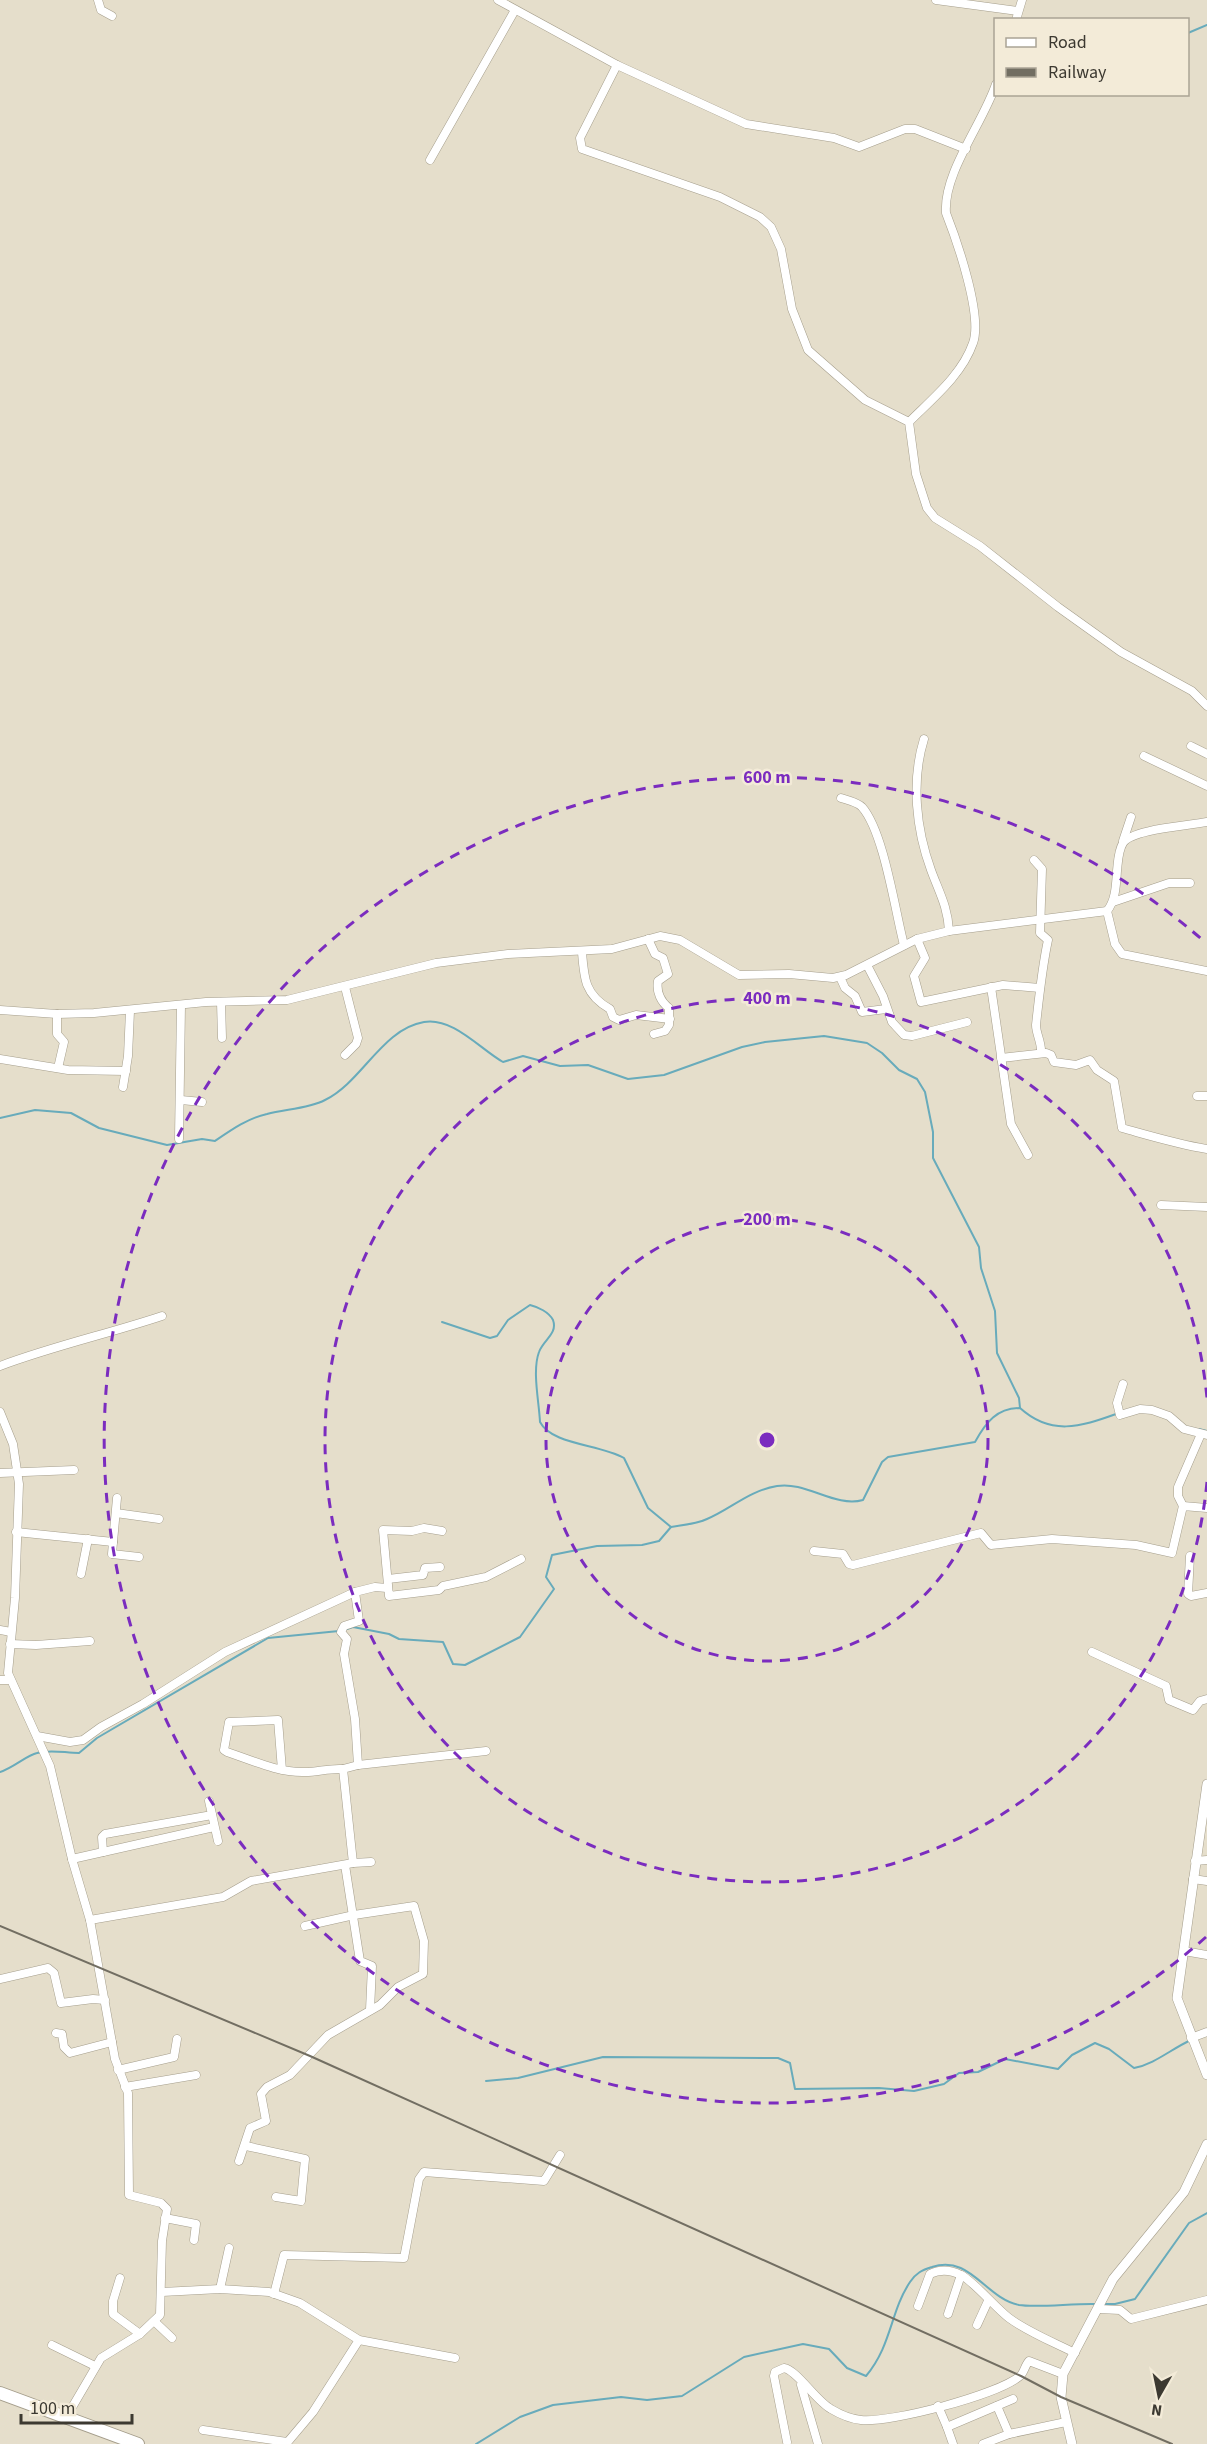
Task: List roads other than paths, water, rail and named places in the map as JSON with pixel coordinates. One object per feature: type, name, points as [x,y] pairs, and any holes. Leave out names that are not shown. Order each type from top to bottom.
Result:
[{"type":"highway","points":[[0,2393],[138,2444]]},
{"type":"street","points":[[98,0],[101,10],[112,16]]},
{"type":"street","points":[[498,0],[616,65],[754,126],[834,138],[859,147],[905,129],[915,129],[966,149]]},
{"type":"street","points":[[936,0],[959,1],[1018,11]]},
{"type":"street","points":[[1016,18],[1022,0]]},
{"type":"street","points":[[430,160],[515,10]]},
{"type":"street","points":[[616,65],[580,138],[582,149],[720,197],[760,217],[771,228],[781,249],[792,309],[808,350],[865,400],[909,422]]},
{"type":"street","points":[[909,422],[954,375],[975,338],[976,325],[963,260],[946,211],[951,184],[994,90]]},
{"type":"street","points":[[909,422],[916,474],[927,508],[933,515],[980,546],[1058,607],[1121,652],[1192,691],[1207,706]]},
{"type":"street","points":[[924,739],[917,763],[918,820],[932,871],[948,912],[949,931]]},
{"type":"street","points":[[1191,746],[1207,754]]},
{"type":"street","points":[[1144,756],[1207,786]]},
{"type":"street","points":[[841,798],[862,807],[871,821],[882,850],[904,945]]},
{"type":"street","points":[[1131,817],[1120,850],[1113,902],[1107,911],[1115,944],[1122,954],[1207,970]]},
{"type":"street","points":[[1123,843],[1133,834],[1177,829],[1207,822]]},
{"type":"street","points":[[1034,860],[1042,869],[1038,921],[1040,933],[1048,940],[1036,1026],[1041,1041],[1041,1053]]},
{"type":"street","points":[[1113,902],[1169,883],[1190,883]]},
{"type":"street","points":[[0,1019],[2,1010],[57,1014],[130,1011],[221,1002],[287,1000],[436,963],[520,953],[582,952],[626,947],[660,936],[673,937],[739,975],[789,974],[840,977],[917,939],[949,931],[1107,911]]},
{"type":"street","points":[[648,939],[655,954],[663,958],[668,972],[657,985],[662,1003],[669,1008],[668,1029],[654,1034]]},
{"type":"street","points":[[917,939],[926,958],[915,976],[921,1002],[992,987],[1040,988]]},
{"type":"street","points":[[582,952],[585,984],[601,1005],[610,1009],[613,1017],[619,1020],[636,1015],[670,1019]]},
{"type":"street","points":[[867,965],[883,996],[886,1009],[899,1032],[907,1037],[968,1022]]},
{"type":"street","points":[[840,977],[845,988],[855,996],[862,1012],[886,1009]]},
{"type":"street","points":[[345,987],[357,1041],[345,1055]]},
{"type":"street","points":[[992,987],[1011,1124],[1028,1155]]},
{"type":"street","points":[[221,1002],[222,1038]]},
{"type":"street","points":[[178,1140],[181,1005]]},
{"type":"street","points":[[123,1087],[130,1011]]},
{"type":"street","points":[[57,1014],[57,1034],[64,1042],[58,1068]]},
{"type":"street","points":[[1001,1058],[1041,1053],[1051,1054],[1054,1062],[1073,1065],[1090,1060],[1097,1070],[1112,1077],[1123,1128],[1148,1133],[1160,1140],[1207,1149]]},
{"type":"street","points":[[0,1059],[58,1068],[126,1071]]},
{"type":"street","points":[[1197,1096],[1207,1096]]},
{"type":"street","points":[[180,1100],[202,1102]]},
{"type":"street","points":[[1161,1205],[1207,1207]]},
{"type":"street","points":[[0,1366],[50,1347],[127,1328],[162,1316]]},
{"type":"street","points":[[814,1551],[843,1554],[849,1564],[854,1565],[981,1533],[991,1545],[1052,1539],[1136,1545],[1172,1553],[1183,1506],[1178,1496],[1178,1487],[1204,1435],[1184,1429],[1169,1416],[1152,1410],[1140,1409],[1120,1415],[1118,1403],[1123,1384]]},
{"type":"street","points":[[0,1412],[13,1444],[18,1473],[16,1590],[8,1670],[10,1680],[50,1766],[72,1859],[90,1920],[118,2070],[128,2096],[128,2193],[134,2198],[164,2204],[167,2209],[161,2312],[155,2322],[140,2334],[106,2354],[95,2366],[67,2416]]},
{"type":"street","points":[[0,1473],[74,1470]]},
{"type":"street","points":[[117,1498],[112,1554],[139,1557]]},
{"type":"street","points":[[1183,1506],[1207,1508]]},
{"type":"street","points":[[116,1513],[159,1519]]},
{"type":"street","points":[[442,1531],[424,1528],[408,1532],[383,1530],[389,1596],[415,1591],[439,1590],[443,1586],[497,1573],[521,1559]]},
{"type":"street","points":[[16,1532],[113,1542]]},
{"type":"street","points":[[81,1574],[88,1539]]},
{"type":"street","points":[[1190,1556],[1188,1594],[1191,1596],[1207,1593]]},
{"type":"street","points":[[37,1736],[70,1742],[83,1740],[225,1652],[355,1592],[423,1575],[425,1568],[440,1567]]},
{"type":"street","points":[[355,1592],[358,1621],[344,1626],[341,1632],[347,1639],[344,1654],[355,1719],[358,1764]]},
{"type":"street","points":[[0,1630],[11,1632]]},
{"type":"street","points":[[10,1644],[36,1645],[90,1641]]},
{"type":"street","points":[[1092,1652],[1166,1686],[1169,1700],[1185,1709],[1192,1710],[1200,1701],[1207,1699]]},
{"type":"street","points":[[0,1680],[10,1680]]},
{"type":"street","points":[[282,1770],[278,1720],[228,1722],[225,1751],[282,1770],[304,1772],[322,1768],[343,1769],[358,1764],[486,1751]]},
{"type":"street","points":[[343,1769],[349,1864],[360,1961],[372,1966],[370,2010]]},
{"type":"street","points":[[1207,1784],[1177,2001],[1207,2075]]},
{"type":"street","points":[[209,1801],[218,1841]]},
{"type":"street","points":[[103,1852],[102,1837],[105,1834],[212,1815]]},
{"type":"street","points":[[72,1859],[214,1827]]},
{"type":"street","points":[[1196,1861],[1207,1860]]},
{"type":"street","points":[[90,1920],[223,1897],[251,1881],[371,1862]]},
{"type":"street","points":[[1193,1879],[1207,1881]]},
{"type":"street","points":[[239,2161],[252,2126],[266,2121],[262,2091],[290,2075],[328,2035],[380,2006],[398,1987],[421,1977],[424,1941],[414,1906],[354,1915],[304,1926]]},
{"type":"street","points":[[1184,1951],[1207,1955]]},
{"type":"street","points":[[0,1978],[48,1968],[54,1973],[61,2003],[93,1999],[105,2000]]},
{"type":"street","points":[[1192,2040],[1207,2032]]},
{"type":"street","points":[[56,2033],[62,2034],[64,2047],[70,2053],[112,2042]]},
{"type":"street","points":[[118,2070],[174,2056],[177,2039]]},
{"type":"street","points":[[125,2087],[196,2075]]},
{"type":"street","points":[[1072,2444],[1061,2397],[1063,2374],[1117,2273],[1184,2192],[1207,2144]]},
{"type":"street","points":[[246,2146],[305,2159],[301,2201],[276,2197]]},
{"type":"street","points":[[274,2294],[284,2255],[404,2258],[419,2179],[424,2172],[544,2181],[560,2155]]},
{"type":"street","points":[[165,2218],[196,2224],[194,2240]]},
{"type":"street","points":[[220,2289],[230,2248]]},
{"type":"street","points":[[918,2306],[930,2274],[946,2271],[961,2275],[988,2301],[1018,2324],[1075,2353]]},
{"type":"street","points":[[948,2314],[961,2275]]},
{"type":"street","points":[[120,2278],[112,2307],[113,2314],[140,2334]]},
{"type":"street","points":[[162,2292],[220,2289],[274,2294],[315,2311],[359,2340],[455,2358]]},
{"type":"street","points":[[1099,2309],[1120,2310],[1131,2319],[1207,2300]]},
{"type":"street","points":[[977,2325],[988,2301]]},
{"type":"street","points":[[155,2322],[172,2338]]},
{"type":"street","points":[[203,2430],[286,2443],[322,2398],[359,2340]]},
{"type":"street","points":[[52,2345],[95,2366]]},
{"type":"street","points":[[787,2442],[774,2374],[787,2368],[831,2409],[855,2419],[897,2417],[976,2396],[1021,2376],[1029,2361],[1063,2374]]},
{"type":"street","points":[[801,2383],[818,2444]]},
{"type":"street","points":[[947,2427],[1012,2399]]},
{"type":"street","points":[[938,2406],[953,2444]]},
{"type":"street","points":[[996,2406],[1009,2434]]},
{"type":"street","points":[[983,2444],[1009,2434],[1066,2422]]},
{"type":"waterway","points":[[1189,33],[1207,25]]},
{"type":"waterway","points":[[0,1118],[35,1110],[71,1113],[99,1128],[167,1145],[202,1139],[215,1141],[253,1118],[325,1100],[338,1092],[396,1035],[424,1022],[445,1024],[456,1029],[503,1062],[523,1056],[560,1066],[588,1065],[628,1079],[664,1075],[742,1047],[765,1042],[824,1036],[867,1043],[882,1053],[899,1070],[917,1079],[925,1092],[933,1132],[933,1158],[979,1247],[981,1268],[995,1311],[997,1353],[1019,1398],[1020,1408]]},
{"type":"waterway","points":[[442,1322],[490,1338],[497,1336],[508,1320],[530,1305],[549,1315],[554,1325],[552,1333],[539,1352],[536,1368],[540,1422],[546,1430],[565,1440],[614,1453],[624,1458],[648,1508],[671,1527],[703,1521],[748,1496],[777,1486],[799,1487],[842,1500],[863,1500],[882,1462],[888,1457],[975,1442],[983,1428],[1005,1410],[1020,1408],[1043,1423],[1055,1426],[1078,1425],[1116,1414]]},
{"type":"waterway","points":[[1199,1429],[1207,1431]]},
{"type":"waterway","points":[[347,1629],[353,1627],[389,1634],[399,1639],[443,1642],[453,1664],[465,1665],[520,1637],[554,1589],[546,1577],[552,1555],[597,1546],[642,1545],[659,1541],[671,1527]]},
{"type":"waterway","points":[[0,1772],[37,1753],[53,1751],[79,1753],[97,1738],[268,1638],[339,1631]]},
{"type":"waterway","points":[[486,2081],[518,2078],[603,2057],[778,2058],[790,2063],[795,2089],[879,2088],[914,2091],[944,2084],[959,2073],[978,2072],[1005,2059],[1058,2069],[1072,2055],[1095,2043],[1109,2049],[1134,2068],[1156,2060],[1191,2040]]},
{"type":"waterway","points":[[1102,2304],[1115,2304],[1135,2299],[1189,2223],[1207,2213]]},
{"type":"waterway","points":[[476,2444],[520,2417],[553,2405],[621,2397],[647,2400],[682,2396],[744,2357],[803,2344],[829,2349],[847,2368],[866,2376],[875,2364],[886,2341],[903,2293],[919,2272],[932,2267],[957,2266],[1007,2301],[1019,2305],[1097,2304]]},
{"type":"railway","points":[[0,1926],[310,2056],[1021,2376],[1061,2397],[1172,2444]]}]
